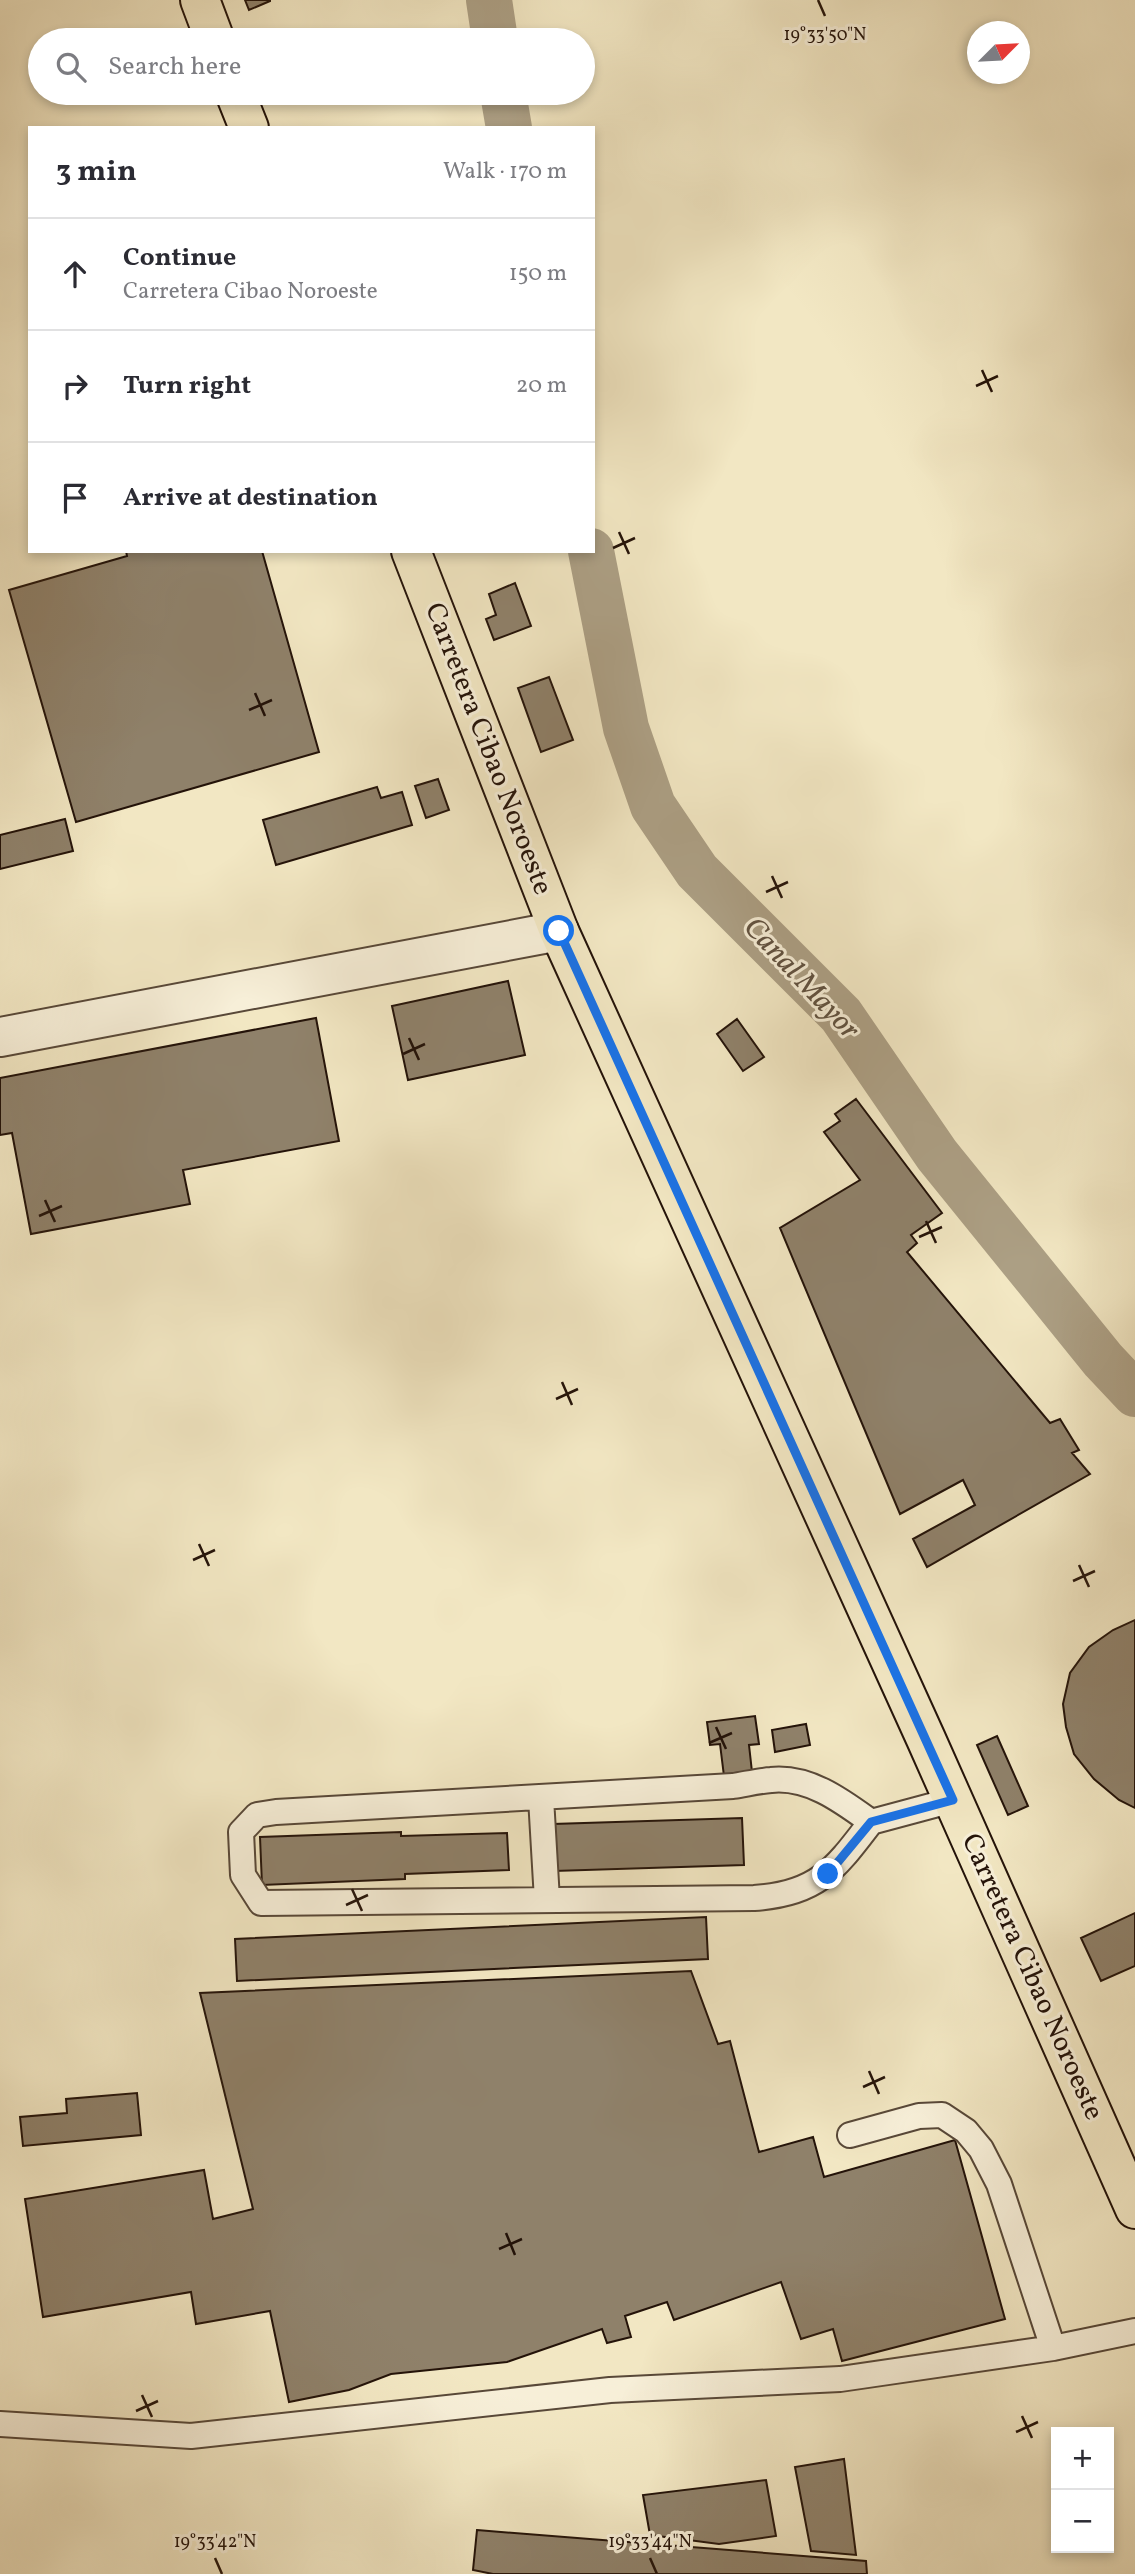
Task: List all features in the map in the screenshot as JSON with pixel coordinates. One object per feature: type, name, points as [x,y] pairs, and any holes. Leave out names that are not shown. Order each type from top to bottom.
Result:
[{"type":"main road","points":[[200,0],[210,28]]},
{"type":"main road","points":[[239,105],[247,126]]},
{"type":"main road","name":"Carretera Cibao Noroeste","points":[[412,553],[559,931],[953,1800],[1135,2209]]},
{"type":"street","points":[[0,1037],[559,931]]},
{"type":"lane","points":[[871,1822],[841,1800],[802,1782],[774,1779],[733,1786],[257,1815],[241,1832],[241,1843],[243,1875],[261,1903],[774,1897],[802,1889],[828,1874],[871,1822],[953,1800]]},
{"type":"lane","points":[[541,1798],[547,1900]]},
{"type":"lane","points":[[850,2135],[919,2116],[942,2115],[966,2131],[981,2149],[999,2184],[1052,2348]]},
{"type":"lane","points":[[0,2424],[191,2437],[610,2390],[840,2379],[1052,2348],[1135,2331]]},
{"type":"building","points":[[245,0],[270,0],[270,1],[249,10]]},
{"type":"building","points":[[126,553],[263,553],[319,752],[76,822],[9,590],[127,556]]},
{"type":"building","points":[[515,583],[531,626],[494,640],[486,619],[496,615],[489,594]]},
{"type":"building","points":[[549,677],[573,740],[541,752],[518,688]]},
{"type":"building","points":[[438,779],[449,810],[426,818],[415,786]]},
{"type":"building","points":[[377,787],[381,798],[402,792],[412,825],[276,865],[263,820]]},
{"type":"building","points":[[65,819],[73,851],[0,869],[0,835]]},
{"type":"building","points":[[508,981],[525,1055],[408,1080],[392,1006]]},
{"type":"building","points":[[316,1018],[339,1141],[183,1170],[190,1204],[31,1234],[12,1133],[0,1135],[0,1078]]},
{"type":"building","points":[[737,1019],[764,1057],[743,1071],[717,1034]]},
{"type":"building","points":[[856,1099],[942,1213],[911,1235],[917,1243],[907,1252],[1050,1423],[1060,1419],[1079,1450],[1072,1453],[1090,1474],[927,1567],[913,1539],[975,1505],[963,1480],[900,1514],[780,1228],[860,1180],[824,1132],[840,1121],[835,1114]]},
{"type":"building","points":[[1135,1620],[1135,1808],[1119,1800],[1094,1779],[1074,1754],[1063,1704],[1070,1673],[1089,1647],[1113,1630]]},
{"type":"building","points":[[755,1716],[759,1744],[749,1745],[752,1772],[724,1776],[720,1744],[710,1745],[707,1722]]},
{"type":"building","points":[[806,1724],[810,1745],[775,1752],[772,1730]]},
{"type":"building","points":[[997,1736],[1028,1806],[1008,1815],[977,1745]]},
{"type":"building","points":[[742,1818],[744,1865],[554,1871],[553,1824]]},
{"type":"building","points":[[401,1832],[401,1836],[507,1833],[509,1870],[405,1874],[405,1879],[262,1885],[260,1837]]},
{"type":"building","points":[[1135,1913],[1135,1966],[1101,1981],[1081,1938]]},
{"type":"building","points":[[706,1917],[708,1959],[237,1981],[235,1939]]},
{"type":"building","points":[[691,1971],[718,2044],[730,2041],[759,2152],[813,2137],[824,2177],[955,2140],[1005,2319],[842,2361],[833,2329],[801,2339],[781,2282],[674,2320],[667,2302],[625,2316],[631,2337],[607,2343],[602,2329],[507,2362],[391,2374],[349,2390],[289,2402],[270,2311],[196,2324],[191,2292],[43,2317],[25,2199],[204,2170],[213,2219],[253,2209],[200,1993]]},
{"type":"building","points":[[137,2093],[141,2135],[23,2146],[20,2117],[67,2113],[66,2099]]},
{"type":"building","points":[[844,2459],[856,2555],[811,2551],[795,2467]]},
{"type":"building","points":[[766,2480],[776,2536],[719,2544],[650,2535],[643,2495]]},
{"type":"building","points":[[477,2530],[866,2561],[867,2574],[493,2574],[473,2570]]},
{"type":"waterway","name":"Canal Mayor","points":[[489,0],[493,28]]},
{"type":"waterway","name":"Canal Mayor","points":[[505,105],[509,126]]},
{"type":"waterway","name":"Canal Mayor","points":[[591,553],[626,728],[653,806],[697,871],[841,1015],[937,1155],[1103,1360],[1135,1394]]},
{"type":"route","points":[[559,931],[953,1800],[871,1822],[828,1874]]}]
